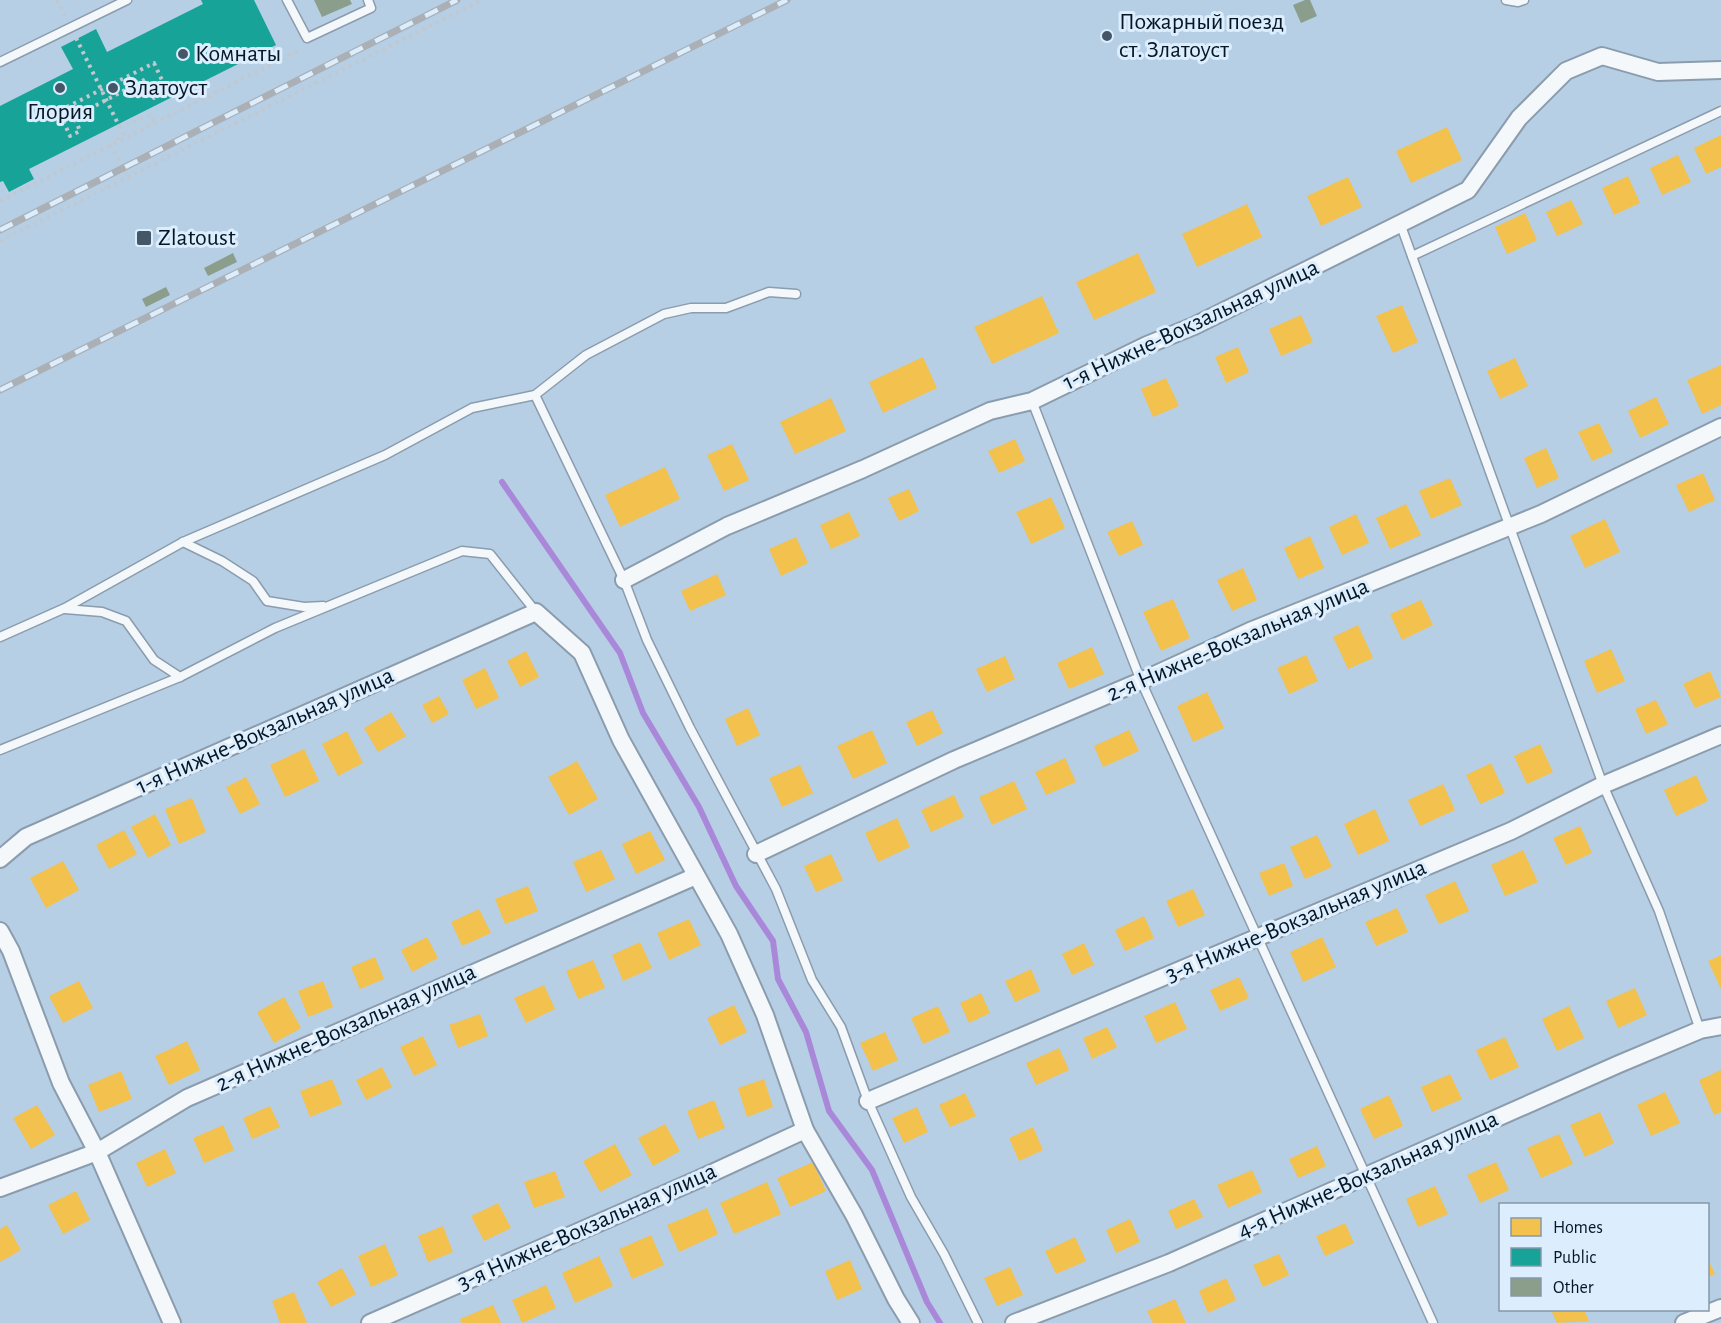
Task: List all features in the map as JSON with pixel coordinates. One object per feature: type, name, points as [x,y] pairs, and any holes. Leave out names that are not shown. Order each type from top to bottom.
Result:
[{"type":"street","name":"1-я Нижне-Вокзальная улица","points":[[624,580],[727,526],[862,469],[990,411],[1032,401],[1236,306],[1468,189],[1519,118],[1566,71],[1602,56],[1658,72],[1721,70]]},
{"type":"street","name":"2-я Нижне-Вокзальная улица","points":[[756,854],[954,760],[1141,681],[1250,631],[1509,527],[1721,427]]},
{"type":"street","name":"1-я Нижне-Вокзальная улица","points":[[0,859],[26,837],[536,612]]},
{"type":"street","points":[[536,612],[582,653],[621,740],[729,934],[765,1015],[805,1130],[854,1215],[896,1299],[911,1323]]},
{"type":"street","name":"3-я Нижне-Вокзальная улица","points":[[868,1101],[1511,831],[1604,785],[1721,735]]},
{"type":"street","name":"2-я Нижне-Вокзальная улица","points":[[0,1188],[98,1152],[187,1098],[696,876]]},
{"type":"street","points":[[0,931],[11,951],[61,1083],[98,1152],[172,1323]]},
{"type":"street","name":"4-я Нижне-Вокзальная улица","points":[[1014,1323],[1169,1263],[1700,1030],[1721,1026]]},
{"type":"street","name":"3-я Нижне-Вокзальная улица","points":[[370,1323],[805,1130]]},
{"type":"street","points":[[1684,1323],[1721,1308]]},
{"type":"lane","points":[[0,62],[127,0]]},
{"type":"lane","points":[[287,0],[307,38],[371,8],[368,0]]},
{"type":"lane","points":[[1506,0],[1518,2],[1524,0]]},
{"type":"lane","points":[[1412,256],[1721,111]]},
{"type":"lane","points":[[1400,223],[1604,785],[1659,911],[1700,1030]]},
{"type":"lane","points":[[0,637],[65,609],[183,542],[385,455],[472,408],[535,395],[586,355],[664,314],[691,308],[726,308],[769,292],[796,294]]},
{"type":"lane","points":[[535,395],[624,580],[647,640],[776,889],[812,980],[841,1027],[868,1101],[911,1197],[944,1254],[978,1323]]},
{"type":"lane","points":[[1032,401],[1141,681],[1258,936],[1364,1176],[1433,1323]]},
{"type":"lane","points":[[183,542],[222,561],[253,581],[267,601],[304,607],[330,606]]},
{"type":"lane","points":[[0,750],[180,677],[275,628],[462,551],[490,554],[536,612]]},
{"type":"lane","points":[[65,609],[102,612],[126,621],[154,660],[180,677]]},
{"type":"path","points":[[0,241],[482,0]]},
{"type":"path","points":[[81,45],[123,134],[110,145]]},
{"type":"path","points":[[1,199],[309,45]]},
{"type":"path","points":[[154,63],[167,91],[154,98],[146,79],[74,117],[80,131],[70,136],[59,111],[102,89],[154,63]]},
{"type":"path","points":[[119,127],[151,115],[155,123]]},
{"type":"path","points":[[110,145],[129,178]]},
{"type":"building: Homes","points":[[1447,127],[1462,160],[1411,183],[1396,151]]},
{"type":"building: Homes","points":[[1721,135],[1721,167],[1706,174],[1694,148]]},
{"type":"building: Homes","points":[[1678,155],[1691,182],[1662,195],[1650,168]]},
{"type":"building: Homes","points":[[1628,176],[1640,203],[1614,215],[1602,188]]},
{"type":"building: Homes","points":[[1348,177],[1362,207],[1321,226],[1307,196]]},
{"type":"building: Homes","points":[[1571,200],[1583,224],[1557,236],[1546,212]]},
{"type":"building: Homes","points":[[1247,204],[1262,237],[1197,267],[1182,234]]},
{"type":"building: Homes","points":[[1525,213],[1537,240],[1507,254],[1495,227]]},
{"type":"building: Homes","points":[[1138,253],[1156,292],[1094,320],[1076,282]]},
{"type":"building: Homes","points":[[1042,296],[1059,333],[992,364],[974,327]]},
{"type":"building: Homes","points":[[1402,305],[1418,342],[1393,353],[1376,316]]},
{"type":"building: Homes","points":[[1301,315],[1313,342],[1281,356],[1269,329]]},
{"type":"building: Homes","points":[[1238,347],[1249,372],[1226,383],[1215,357]]},
{"type":"building: Homes","points":[[923,357],[937,388],[883,413],[869,382]]},
{"type":"building: Homes","points":[[1515,358],[1528,386],[1500,399],[1487,371]]},
{"type":"building: Homes","points":[[1721,365],[1721,405],[1702,414],[1687,380]]},
{"type":"building: Homes","points":[[1166,378],[1179,406],[1153,417],[1141,389]]},
{"type":"building: Homes","points":[[1656,397],[1669,424],[1640,438],[1628,411]]},
{"type":"building: Homes","points":[[831,398],[846,431],[795,454],[780,422]]},
{"type":"building: Homes","points":[[1599,423],[1613,452],[1592,461],[1578,432]]},
{"type":"building: Homes","points":[[1015,439],[1025,461],[999,473],[988,451]]},
{"type":"building: Homes","points":[[732,444],[749,480],[724,491],[707,455]]},
{"type":"building: Homes","points":[[1546,448],[1559,478],[1537,488],[1524,458]]},
{"type":"building: Homes","points":[[665,467],[680,499],[620,527],[605,495]]},
{"type":"building: Homes","points":[[1703,473],[1715,500],[1689,512],[1676,485]]},
{"type":"building: Homes","points":[[1450,478],[1462,505],[1431,519],[1419,491]]},
{"type":"building: Homes","points":[[909,489],[919,511],[899,521],[888,498]]},
{"type":"building: Homes","points":[[1051,497],[1065,528],[1031,544],[1016,512]]},
{"type":"building: Homes","points":[[1406,504],[1421,535],[1390,549],[1376,518]]},
{"type":"building: Homes","points":[[849,512],[860,536],[831,549],[820,525]]},
{"type":"building: Homes","points":[[1356,514],[1369,543],[1342,555],[1329,527]]},
{"type":"building: Homes","points":[[1605,519],[1620,552],[1585,568],[1570,536]]},
{"type":"building: Homes","points":[[1132,521],[1143,545],[1119,556],[1107,532]]},
{"type":"building: Homes","points":[[1310,536],[1324,568],[1298,579],[1284,548]]},
{"type":"building: Homes","points":[[796,537],[808,563],[781,576],[769,549]]},
{"type":"building: Homes","points":[[1243,568],[1257,600],[1232,611],[1217,580]]},
{"type":"building: Homes","points":[[717,574],[726,595],[690,611],[681,591]]},
{"type":"building: Homes","points":[[1173,599],[1190,638],[1161,651],[1143,612]]},
{"type":"building: Homes","points":[[1421,600],[1433,625],[1402,640],[1390,614]]},
{"type":"building: Homes","points":[[1358,625],[1373,658],[1348,669],[1333,637]]},
{"type":"building: Homes","points":[[1092,647],[1104,674],[1069,689],[1057,663]]},
{"type":"building: Homes","points":[[1611,649],[1625,681],[1597,693],[1584,661]]},
{"type":"building: Homes","points":[[526,651],[539,677],[520,687],[507,661]]},
{"type":"building: Homes","points":[[1306,655],[1318,681],[1289,694],[1277,668]]},
{"type":"building: Homes","points":[[1005,656],[1015,679],[987,692],[976,669]]},
{"type":"building: Homes","points":[[485,668],[499,698],[476,709],[462,680]]},
{"type":"building: Homes","points":[[1710,671],[1721,697],[1695,708],[1683,684]]},
{"type":"building: Homes","points":[[1207,692],[1224,728],[1193,742],[1177,706]]},
{"type":"building: Homes","points":[[439,696],[449,714],[432,723],[422,705]]},
{"type":"building: Homes","points":[[1656,700],[1668,724],[1646,734],[1635,709]]},
{"type":"building: Homes","points":[[748,708],[760,735],[737,746],[725,719]]},
{"type":"building: Homes","points":[[932,710],[943,733],[917,746],[906,722]]},
{"type":"building: Homes","points":[[391,712],[406,736],[378,752],[364,728]]},
{"type":"building: Homes","points":[[872,730],[887,763],[853,779],[837,746]]},
{"type":"building: Homes","points":[[1129,730],[1139,751],[1103,767],[1094,746]]},
{"type":"building: Homes","points":[[347,731],[363,763],[338,776],[322,744]]},
{"type":"building: Homes","points":[[1540,744],[1553,772],[1527,784],[1514,756]]},
{"type":"building: Homes","points":[[304,749],[319,781],[285,797],[270,765]]},
{"type":"building: Homes","points":[[1065,758],[1076,782],[1046,795],[1035,772]]},
{"type":"building: Homes","points":[[577,761],[598,799],[569,815],[548,777]]},
{"type":"building: Homes","points":[[1491,763],[1505,793],[1480,804],[1466,775]]},
{"type":"building: Homes","points":[[800,765],[813,793],[782,807],[769,778]]},
{"type":"building: Homes","points":[[1696,775],[1708,801],[1676,816],[1664,790]]},
{"type":"building: Homes","points":[[246,777],[260,804],[240,814],[226,787]]},
{"type":"building: Homes","points":[[1014,781],[1027,809],[992,825],[979,797]]},
{"type":"building: Homes","points":[[1443,784],[1455,810],[1420,826],[1408,800]]},
{"type":"building: Homes","points":[[954,795],[964,817],[931,832],[921,810]]},
{"type":"building: Homes","points":[[192,798],[206,832],[179,844],[165,809]]},
{"type":"building: Homes","points":[[1375,809],[1389,841],[1358,855],[1344,824]]},
{"type":"building: Homes","points":[[155,814],[171,845],[148,858],[131,827]]},
{"type":"building: Homes","points":[[897,818],[910,847],[878,862],[865,833]]},
{"type":"building: Homes","points":[[1580,826],[1592,853],[1566,865],[1553,838]]},
{"type":"building: Homes","points":[[124,830],[137,854],[109,869],[96,845]]},
{"type":"building: Homes","points":[[650,831],[665,860],[636,874],[622,844]]},
{"type":"building: Homes","points":[[1317,835],[1332,867],[1305,879],[1290,847]]},
{"type":"building: Homes","points":[[601,850],[615,879],[586,892],[573,862]]},
{"type":"building: Homes","points":[[1523,850],[1538,882],[1505,896],[1491,865]]},
{"type":"building: Homes","points":[[831,854],[843,880],[816,892],[804,866]]},
{"type":"building: Homes","points":[[63,861],[79,890],[46,908],[30,878]]},
{"type":"building: Homes","points":[[1284,863],[1293,886],[1269,896],[1259,873]]},
{"type":"building: Homes","points":[[1455,881],[1469,911],[1439,924],[1425,895]]},
{"type":"building: Homes","points":[[528,886],[538,911],[505,924],[495,899]]},
{"type":"building: Homes","points":[[1193,889],[1205,915],[1178,927],[1166,901]]},
{"type":"building: Homes","points":[[1397,908],[1408,932],[1376,946],[1365,922]]},
{"type":"building: Homes","points":[[479,909],[491,933],[462,946],[451,922]]},
{"type":"building: Homes","points":[[1144,916],[1154,938],[1125,951],[1115,930]]},
{"type":"building: Homes","points":[[689,919],[701,945],[669,960],[657,933]]},
{"type":"building: Homes","points":[[427,937],[438,958],[412,972],[401,950]]},
{"type":"building: Homes","points":[[1322,937],[1336,967],[1303,982],[1290,952]]},
{"type":"building: Homes","points":[[640,942],[652,968],[623,981],[612,955]]},
{"type":"building: Homes","points":[[1084,943],[1094,965],[1072,975],[1062,954]]},
{"type":"building: Homes","points":[[1721,955],[1721,989],[1708,961]]},
{"type":"building: Homes","points":[[375,957],[384,979],[360,989],[351,967]]},
{"type":"building: Homes","points":[[593,960],[605,988],[578,999],[566,971]]},
{"type":"building: Homes","points":[[1031,969],[1040,991],[1015,1002],[1005,981]]},
{"type":"building: Homes","points":[[1239,977],[1249,998],[1220,1011],[1210,990]]},
{"type":"building: Homes","points":[[79,981],[93,1008],[63,1023],[49,996]]},
{"type":"building: Homes","points":[[323,981],[333,1007],[308,1017],[298,991]]},
{"type":"building: Homes","points":[[544,985],[555,1009],[526,1023],[514,998]]},
{"type":"building: Homes","points":[[1635,988],[1647,1015],[1618,1028],[1606,1001]]},
{"type":"building: Homes","points":[[981,993],[990,1013],[969,1023],[960,1003]]},
{"type":"building: Homes","points":[[284,997],[301,1028],[274,1043],[257,1012]]},
{"type":"building: Homes","points":[[1175,1002],[1187,1029],[1156,1043],[1144,1016]]},
{"type":"building: Homes","points":[[734,1005],[747,1032],[720,1045],[707,1018]]},
{"type":"building: Homes","points":[[938,1006],[950,1032],[923,1044],[911,1018]]},
{"type":"building: Homes","points":[[1569,1006],[1584,1038],[1557,1051],[1542,1019]]},
{"type":"building: Homes","points":[[480,1014],[488,1036],[458,1048],[449,1025]]},
{"type":"building: Homes","points":[[1107,1027],[1117,1047],[1092,1059],[1083,1038]]},
{"type":"building: Homes","points":[[885,1032],[898,1060],[873,1071],[860,1043]]},
{"type":"building: Homes","points":[[423,1036],[437,1065],[414,1076],[400,1047]]},
{"type":"building: Homes","points":[[1505,1037],[1519,1067],[1490,1080],[1476,1050]]},
{"type":"building: Homes","points":[[187,1041],[200,1070],[169,1085],[155,1056]]},
{"type":"building: Homes","points":[[1059,1048],[1069,1070],[1036,1085],[1026,1063]]},
{"type":"building: Homes","points":[[382,1067],[392,1087],[366,1100],[356,1080]]},
{"type":"building: Homes","points":[[1721,1070],[1721,1112],[1714,1115],[1699,1080]]},
{"type":"building: Homes","points":[[121,1071],[132,1099],[99,1112],[88,1085]]},
{"type":"building: Homes","points":[[1450,1074],[1462,1099],[1432,1112],[1421,1087]]},
{"type":"building: Homes","points":[[332,1079],[342,1104],[310,1117],[300,1091]]},
{"type":"building: Homes","points":[[764,1079],[773,1107],[747,1117],[738,1088]]},
{"type":"building: Homes","points":[[1665,1092],[1680,1123],[1651,1136],[1637,1105]]},
{"type":"building: Homes","points":[[965,1093],[976,1116],[950,1127],[939,1105]]},
{"type":"building: Homes","points":[[1389,1095],[1403,1126],[1374,1139],[1360,1109]]},
{"type":"building: Homes","points":[[714,1100],[725,1128],[698,1139],[687,1111]]},
{"type":"building: Homes","points":[[37,1105],[55,1135],[31,1149],[13,1118]]},
{"type":"building: Homes","points":[[270,1106],[280,1127],[252,1139],[243,1118]]},
{"type":"building: Homes","points":[[917,1107],[928,1132],[904,1143],[892,1118]]},
{"type":"building: Homes","points":[[1600,1112],[1614,1143],[1585,1157],[1570,1125]]},
{"type":"building: Homes","points":[[665,1124],[680,1151],[653,1166],[638,1138]]},
{"type":"building: Homes","points":[[223,1125],[234,1150],[204,1163],[193,1138]]},
{"type":"building: Homes","points":[[1033,1127],[1043,1150],[1019,1161],[1009,1138]]},
{"type":"building: Homes","points":[[1559,1134],[1573,1164],[1541,1178],[1527,1148]]},
{"type":"building: Homes","points":[[615,1144],[632,1175],[600,1192],[583,1161]]},
{"type":"building: Homes","points":[[1317,1146],[1326,1166],[1298,1178],[1289,1159]]},
{"type":"building: Homes","points":[[165,1149],[176,1173],[147,1187],[136,1163]]},
{"type":"building: Homes","points":[[813,1162],[826,1191],[790,1207],[777,1178]]},
{"type":"building: Homes","points":[[1496,1162],[1509,1190],[1480,1203],[1467,1175]]},
{"type":"building: Homes","points":[[1252,1170],[1262,1192],[1228,1208],[1217,1185]]},
{"type":"building: Homes","points":[[555,1171],[565,1197],[534,1208],[524,1182]]},
{"type":"building: Homes","points":[[767,1182],[781,1214],[734,1234],[720,1203]]},
{"type":"building: Homes","points":[[1435,1186],[1448,1214],[1418,1227],[1406,1199]]},
{"type":"building: Homes","points":[[76,1191],[90,1220],[63,1234],[48,1205]]},
{"type":"building: Homes","points":[[1194,1199],[1203,1217],[1176,1229],[1168,1211]]},
{"type":"building: Homes","points":[[498,1203],[511,1228],[484,1241],[471,1216]]},
{"type":"building: Homes","points":[[707,1208],[718,1234],[679,1252],[667,1225]]},
{"type":"building: Homes","points":[[1130,1219],[1140,1242],[1116,1253],[1106,1230]]},
{"type":"building: Homes","points":[[1345,1223],[1354,1243],[1325,1256],[1316,1236]]},
{"type":"building: Homes","points":[[7,1225],[21,1250],[0,1262],[0,1229]]},
{"type":"building: Homes","points":[[443,1226],[453,1252],[428,1262],[418,1236]]},
{"type":"building: Homes","points":[[651,1235],[664,1265],[632,1279],[619,1249]]},
{"type":"building: Homes","points":[[1075,1237],[1086,1261],[1056,1274],[1045,1251]]},
{"type":"building: Homes","points":[[385,1244],[398,1275],[371,1287],[358,1256]]},
{"type":"building: Homes","points":[[1279,1254],[1289,1275],[1263,1287],[1253,1265]]},
{"type":"building: Homes","points":[[599,1256],[613,1286],[575,1303],[562,1273]]},
{"type":"building: Homes","points":[[850,1260],[862,1289],[837,1300],[825,1271]]},
{"type":"building: Homes","points":[[1709,1261],[1715,1274],[1709,1277]]},
{"type":"building: Homes","points":[[1010,1267],[1023,1295],[997,1306],[984,1278]]},
{"type":"building: Homes","points":[[342,1268],[356,1294],[331,1307],[317,1282]]},
{"type":"building: Homes","points":[[1226,1278],[1236,1300],[1208,1313],[1199,1291]]},
{"type":"building: Homes","points":[[546,1285],[556,1308],[522,1323],[512,1300]]},
{"type":"building: Homes","points":[[294,1292],[307,1323],[280,1323],[272,1301]]},
{"type":"building: Homes","points":[[1175,1299],[1186,1323],[1153,1323],[1147,1311]]},
{"type":"building: Homes","points":[[493,1305],[501,1323],[461,1323],[460,1319]]},
{"type":"building: Homes","points":[[1551,1311],[1584,1311],[1589,1321],[1557,1323]]},
{"type":"building: Public","name":"Златоуст","points":[[201,0],[254,0],[276,45],[29,169],[34,179],[9,192],[3,181],[0,182],[0,106],[73,69],[61,47],[96,29],[107,52],[203,4]]},
{"type":"building: Other","points":[[314,0],[350,0],[352,4],[322,17]]},
{"type":"building: Other","points":[[1310,0],[1317,16],[1301,23],[1293,5]]},
{"type":"building: Other","points":[[233,253],[237,262],[208,276],[204,268]]},
{"type":"building: Other","points":[[166,287],[170,295],[146,307],[142,299]]},
{"type":"waterway","points":[[502,482],[620,653],[643,713],[699,807],[736,886],[773,941],[778,979],[806,1032],[829,1111],[872,1170],[927,1302],[940,1323]]},
{"type":"railway","points":[[0,230],[457,0]]},
{"type":"railway","points":[[0,390],[787,0]]},
{"type":"place","name":"Пожарный поезд ст. Златоуст","points":[[1107,36]]},
{"type":"place","name":"Комнаты","points":[[183,54]]},
{"type":"place","name":"Глория","points":[[60,88]]},
{"type":"place","name":"Златоуст","points":[[113,88]]},
{"type":"place","name":"Zlatoust","points":[[144,238]]}]
